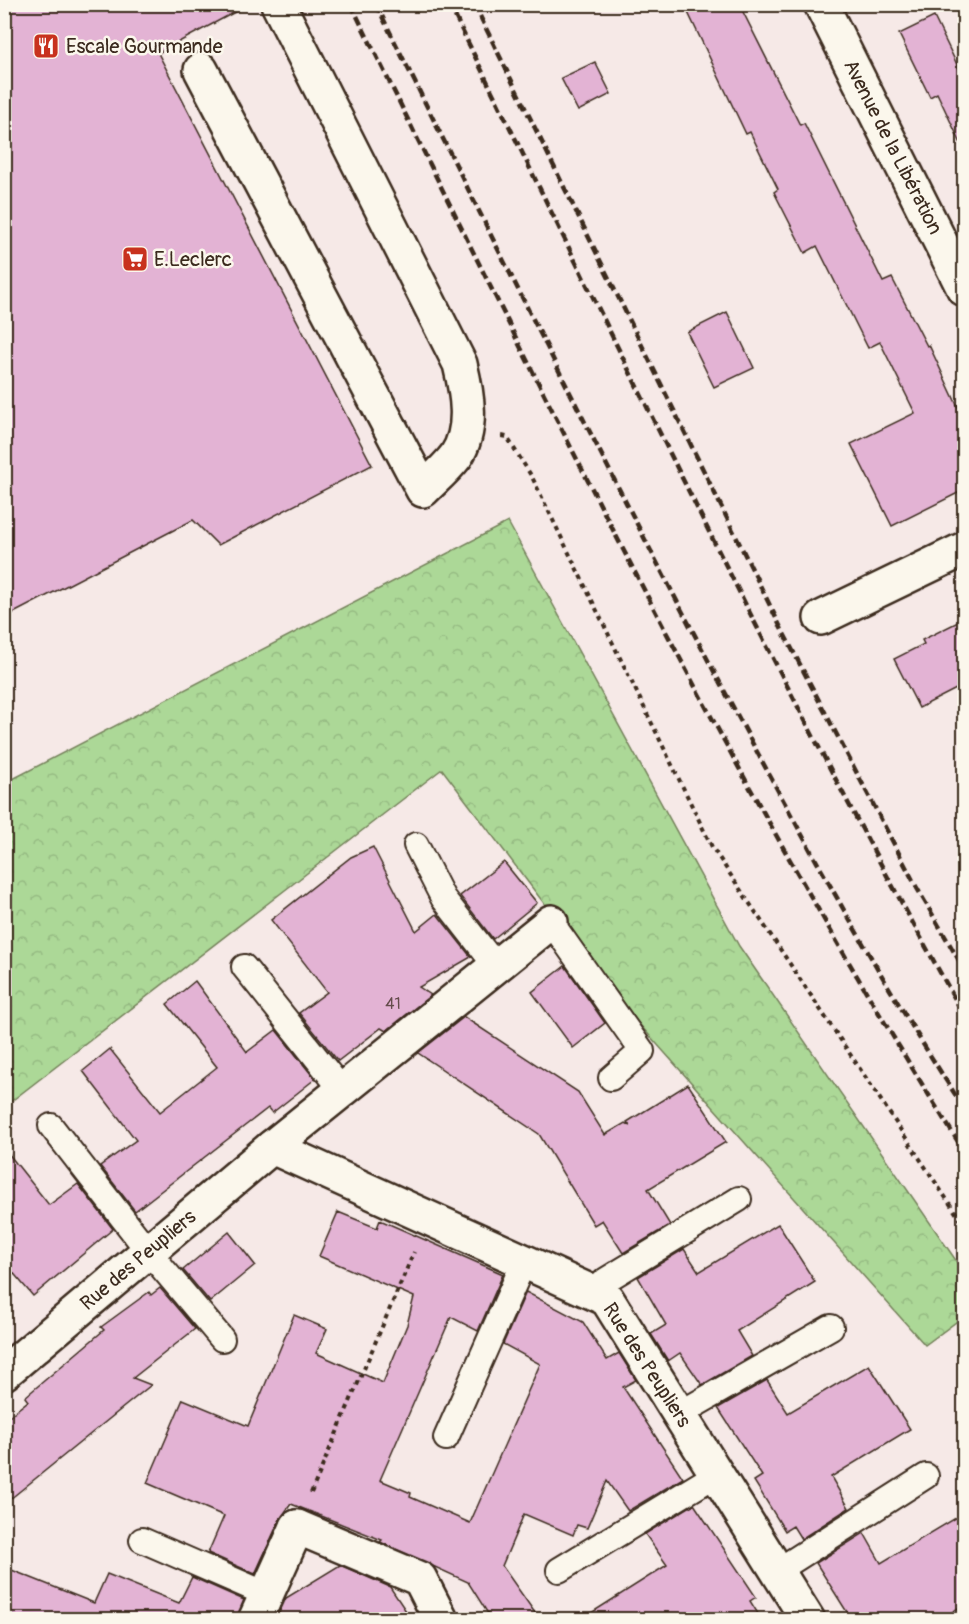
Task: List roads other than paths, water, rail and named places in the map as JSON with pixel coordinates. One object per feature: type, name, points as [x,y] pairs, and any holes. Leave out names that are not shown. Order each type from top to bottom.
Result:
[{"type":"street","points":[[201,70],[423,490],[456,455],[467,427],[467,396],[460,364],[278,4]]},
{"type":"street","name":"Avenue de la Libération","points":[[821,4],[964,289]]},
{"type":"street","points":[[821,618],[964,549]]},
{"type":"street","name":"Rue des Peupliers","points":[[4,1373],[272,1147],[550,922]]},
{"type":"street","name":"Rue des Peupliers","points":[[272,1147],[428,1220],[607,1299],[807,1619]]},
{"type":"street","points":[[260,1607],[297,1527],[420,1580],[441,1620]]},
{"type":"lane","points":[[416,845],[443,898],[496,966]]},
{"type":"lane","points":[[550,922],[642,1051],[611,1078]]},
{"type":"lane","points":[[244,967],[342,1090]]},
{"type":"lane","points":[[51,1126],[148,1251],[222,1339]]},
{"type":"lane","points":[[593,1293],[606,1280],[739,1199]]},
{"type":"lane","points":[[446,1438],[524,1262]]},
{"type":"lane","points":[[679,1414],[831,1327]]},
{"type":"lane","points":[[559,1570],[717,1474]]},
{"type":"lane","points":[[777,1571],[926,1476]]},
{"type":"lane","points":[[142,1540],[260,1607]]},
{"type":"railway","points":[[351,4],[568,441],[718,730],[879,1013],[964,1151]]},
{"type":"railway","points":[[376,4],[592,437],[726,694],[870,956],[964,1108]]},
{"type":"railway","points":[[449,4],[764,640],[895,891],[964,1015]]},
{"type":"railway","points":[[474,4],[782,630],[917,888],[964,969]]},
{"type":"place","name":"Escale Gourmande","points":[[46,46]]},
{"type":"place","name":"E.Leclerc","points":[[135,259]]}]
